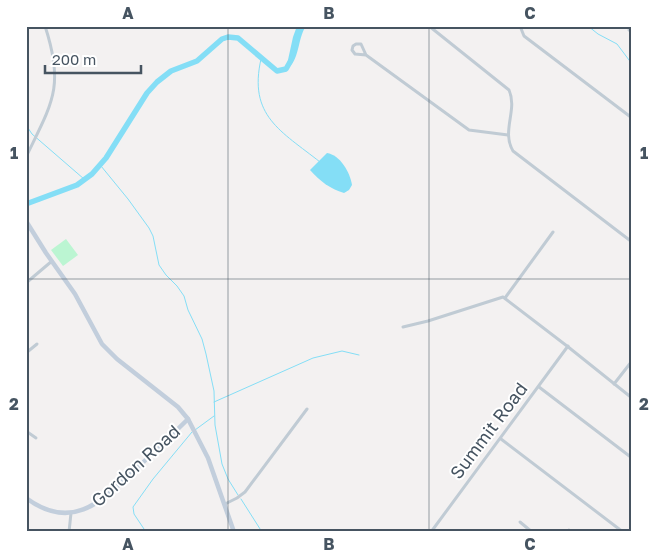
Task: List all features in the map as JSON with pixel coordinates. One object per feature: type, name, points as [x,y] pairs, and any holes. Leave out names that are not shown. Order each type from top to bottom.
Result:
[{"type":"street","points":[[26,157],[50,105],[55,85],[53,56],[44,26]]},
{"type":"street","points":[[429,26],[509,90],[511,102],[508,135],[509,145],[513,151],[632,242]]},
{"type":"street","points":[[520,26],[524,36],[632,118]]},
{"type":"street","points":[[630,26],[629,30],[632,32]]},
{"type":"street","points":[[366,55],[355,54],[352,50],[353,46],[361,44],[366,55],[469,130],[508,135]]},
{"type":"street","points":[[26,221],[76,294],[102,344],[117,359],[178,407],[188,419],[208,458],[234,532]]},
{"type":"street","points":[[505,298],[553,232]]},
{"type":"street","points":[[26,283],[52,261]]},
{"type":"street","points":[[403,327],[503,297],[632,398]]},
{"type":"street","points":[[26,353],[37,344]]},
{"type":"street","name":"Summit Road","points":[[432,532],[568,346]]},
{"type":"street","points":[[614,384],[632,361]]},
{"type":"street","points":[[539,387],[632,458]]},
{"type":"street","points":[[225,504],[245,492],[307,408]]},
{"type":"street","name":"Gordon Road","points":[[26,498],[45,510],[54,512],[71,514],[90,508],[109,494],[188,419]]},
{"type":"street","points":[[26,431],[36,438]]},
{"type":"street","points":[[500,439],[624,532]]},
{"type":"street","points":[[69,532],[71,514]]},
{"type":"street","points":[[520,522],[532,532]]},
{"type":"green space","points":[[66,239],[78,255],[63,266],[51,250]]},
{"type":"water","points":[[297,26],[306,26],[294,61],[286,69],[293,37]]},
{"type":"water","points":[[327,153],[332,154],[344,165],[349,175],[352,185],[344,193],[326,184],[310,170]]},
{"type":"waterway","points":[[588,26],[598,34],[617,44],[632,64]]},
{"type":"waterway","points":[[26,204],[77,185],[92,174],[106,158],[147,93],[157,82],[171,71],[197,61],[222,39],[228,37],[238,38],[277,71],[286,69],[290,62]]},
{"type":"waterway","points":[[261,59],[258,79],[259,95],[264,108],[271,120],[281,131],[320,162]]},
{"type":"waterway","points":[[26,125],[32,134],[84,179]]},
{"type":"waterway","points":[[101,166],[149,228],[153,236],[159,265],[184,296],[188,310],[202,339],[214,391],[215,425],[222,464],[228,479],[238,495]]},
{"type":"waterway","points":[[214,402],[313,358],[342,351],[359,355]]},
{"type":"waterway","points":[[195,430],[214,416]]},
{"type":"waterway","points":[[146,532],[134,514],[133,507],[153,479],[192,432]]},
{"type":"waterway","points":[[241,499],[262,532]]}]
